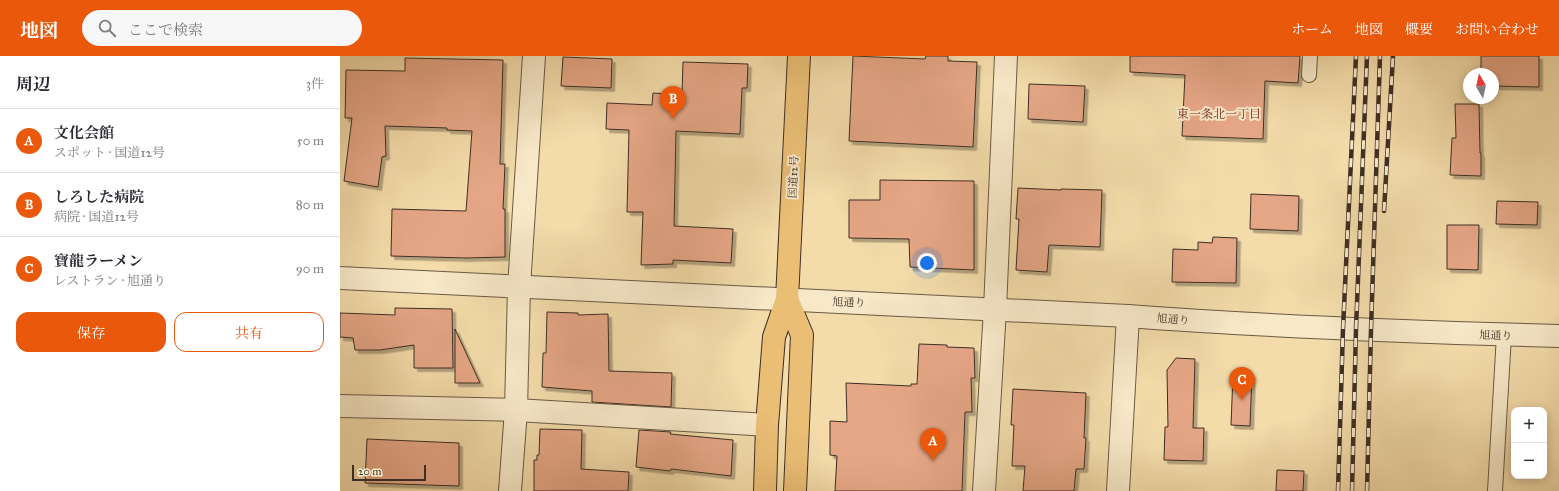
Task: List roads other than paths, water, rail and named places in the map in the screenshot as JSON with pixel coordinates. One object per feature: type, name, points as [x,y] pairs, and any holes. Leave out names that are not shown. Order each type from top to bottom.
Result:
[{"type":"highway","name":"国道12号","points":[[764,491],[767,425],[774,337],[787,299],[799,56]]},
{"type":"highway","name":"国道12号","points":[[787,299],[802,335],[795,491]]},
{"type":"street","points":[[510,491],[516,410],[519,287],[534,56]]},
{"type":"street","points":[[984,491],[995,309],[1006,56]]},
{"type":"street","name":"旭通り","points":[[340,278],[995,309],[1128,316],[1203,322],[1559,336]]},
{"type":"street","points":[[1118,491],[1128,316]]},
{"type":"street","points":[[1559,331],[1559,336]]},
{"type":"street","points":[[340,406],[516,410],[767,425]]},
{"type":"lane","points":[[1309,75],[1310,56]]},
{"type":"lane","points":[[1495,491],[1504,335]]},
{"type":"railway","points":[[1338,491],[1343,329],[1356,56]]},
{"type":"railway","points":[[1352,491],[1356,329],[1367,56]]},
{"type":"railway","points":[[1367,491],[1380,56]]},
{"type":"railway","points":[[1384,211],[1393,56]]},
{"type":"place","name":"しろした病院","points":[[673,119]]},
{"type":"place","name":"寶龍ラーメン","points":[[1242,400]]},
{"type":"place","name":"文化会館","points":[[933,461]]},
{"type":"district","name":"東一条北一丁目","points":[[1219,114]]}]
